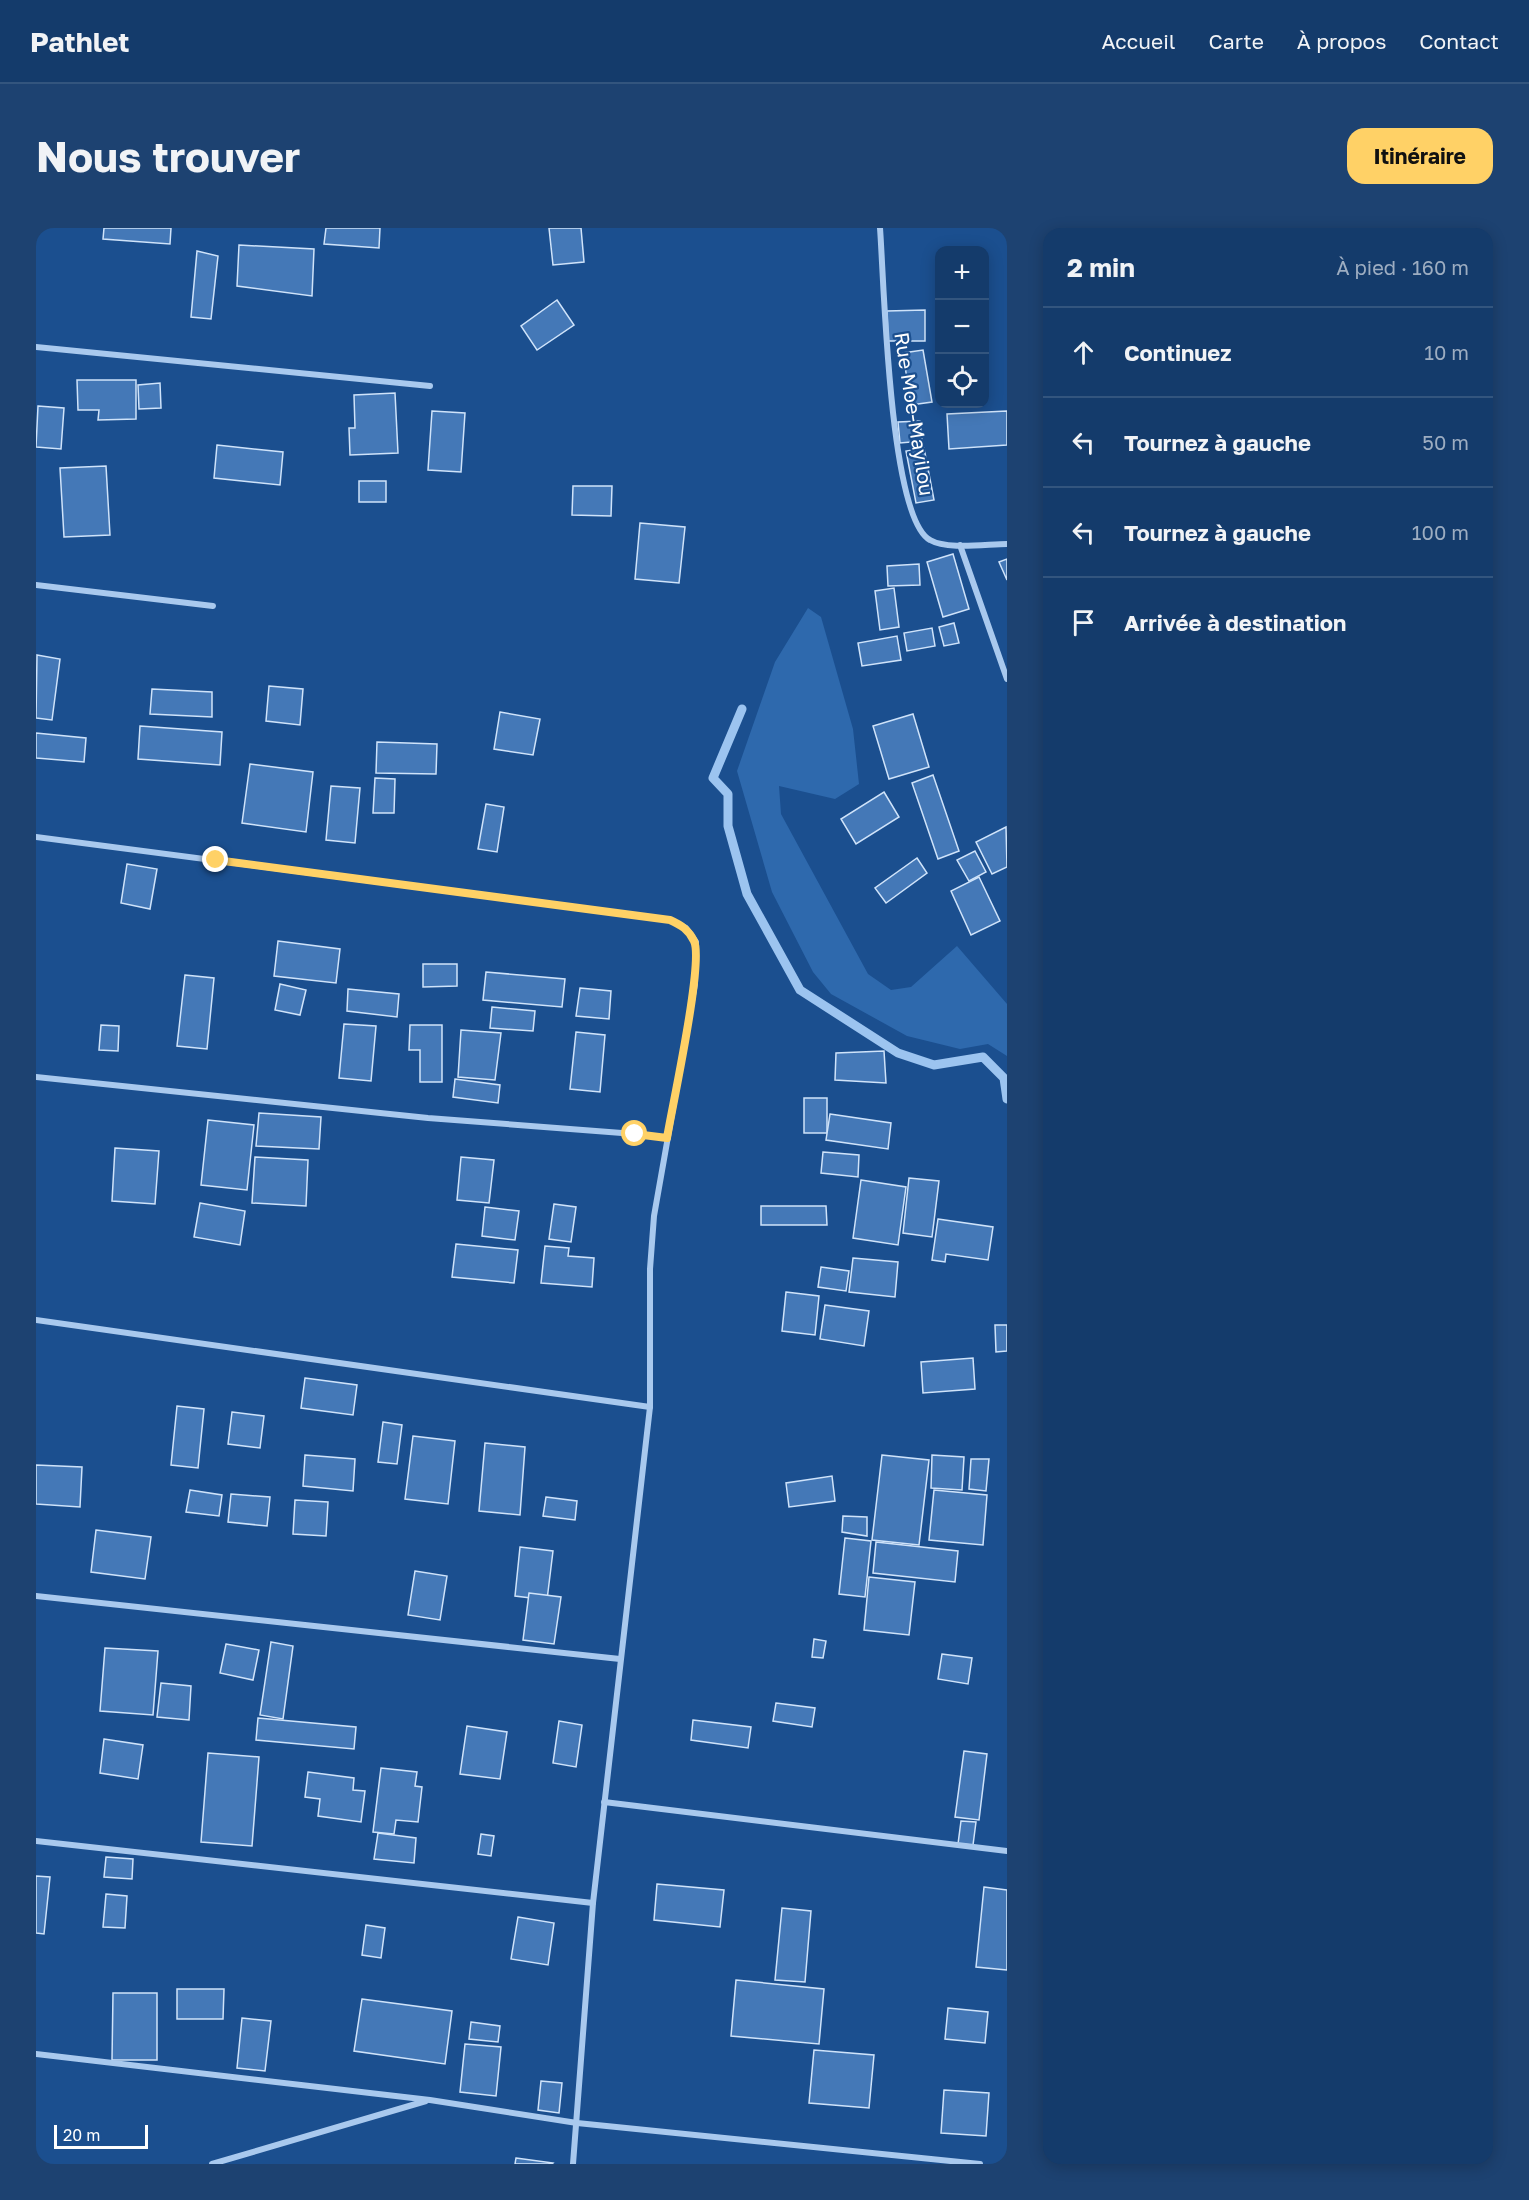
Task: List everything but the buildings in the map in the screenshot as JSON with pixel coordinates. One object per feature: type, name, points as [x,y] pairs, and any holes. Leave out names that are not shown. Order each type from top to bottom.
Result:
[{"type":"street","name":"Rue Moe-Mayilou","points":[[880,228],[889,383],[904,481],[919,531],[929,540],[937,543],[960,545]]},
{"type":"street","points":[[36,347],[430,386]]},
{"type":"street","points":[[1007,544],[960,545],[1007,679]]},
{"type":"street","points":[[36,585],[213,606]]},
{"type":"street","points":[[36,837],[670,920],[686,928],[696,942],[695,984],[654,1216],[650,1269],[650,1407],[593,1903],[573,2164]]},
{"type":"street","points":[[36,1077],[428,1118],[667,1138]]},
{"type":"street","points":[[36,1320],[650,1407]]},
{"type":"street","points":[[36,1596],[620,1659]]},
{"type":"street","points":[[604,1802],[1007,1851]]},
{"type":"street","points":[[36,1841],[593,1903]]},
{"type":"street","points":[[36,2054],[430,2100],[577,2123],[950,2163],[980,2164]]},
{"type":"street","points":[[212,2164],[430,2100]]},
{"type":"shaded area","points":[[808,608],[821,617],[853,729],[859,784],[835,799],[779,786],[781,814],[868,974],[891,990],[911,987],[957,946],[1007,1004],[1007,1056],[988,1044],[960,1049],[907,1036],[831,994],[813,972],[772,892],[737,771],[775,662]]},
{"type":"waterway","points":[[742,709],[713,778],[728,794],[728,826],[747,894],[800,990],[898,1053],[934,1065],[983,1057],[1004,1078],[1007,1099]]},
{"type":"route","points":[[216,860],[670,920],[686,928],[696,942],[695,984],[667,1138],[635,1134]]}]
